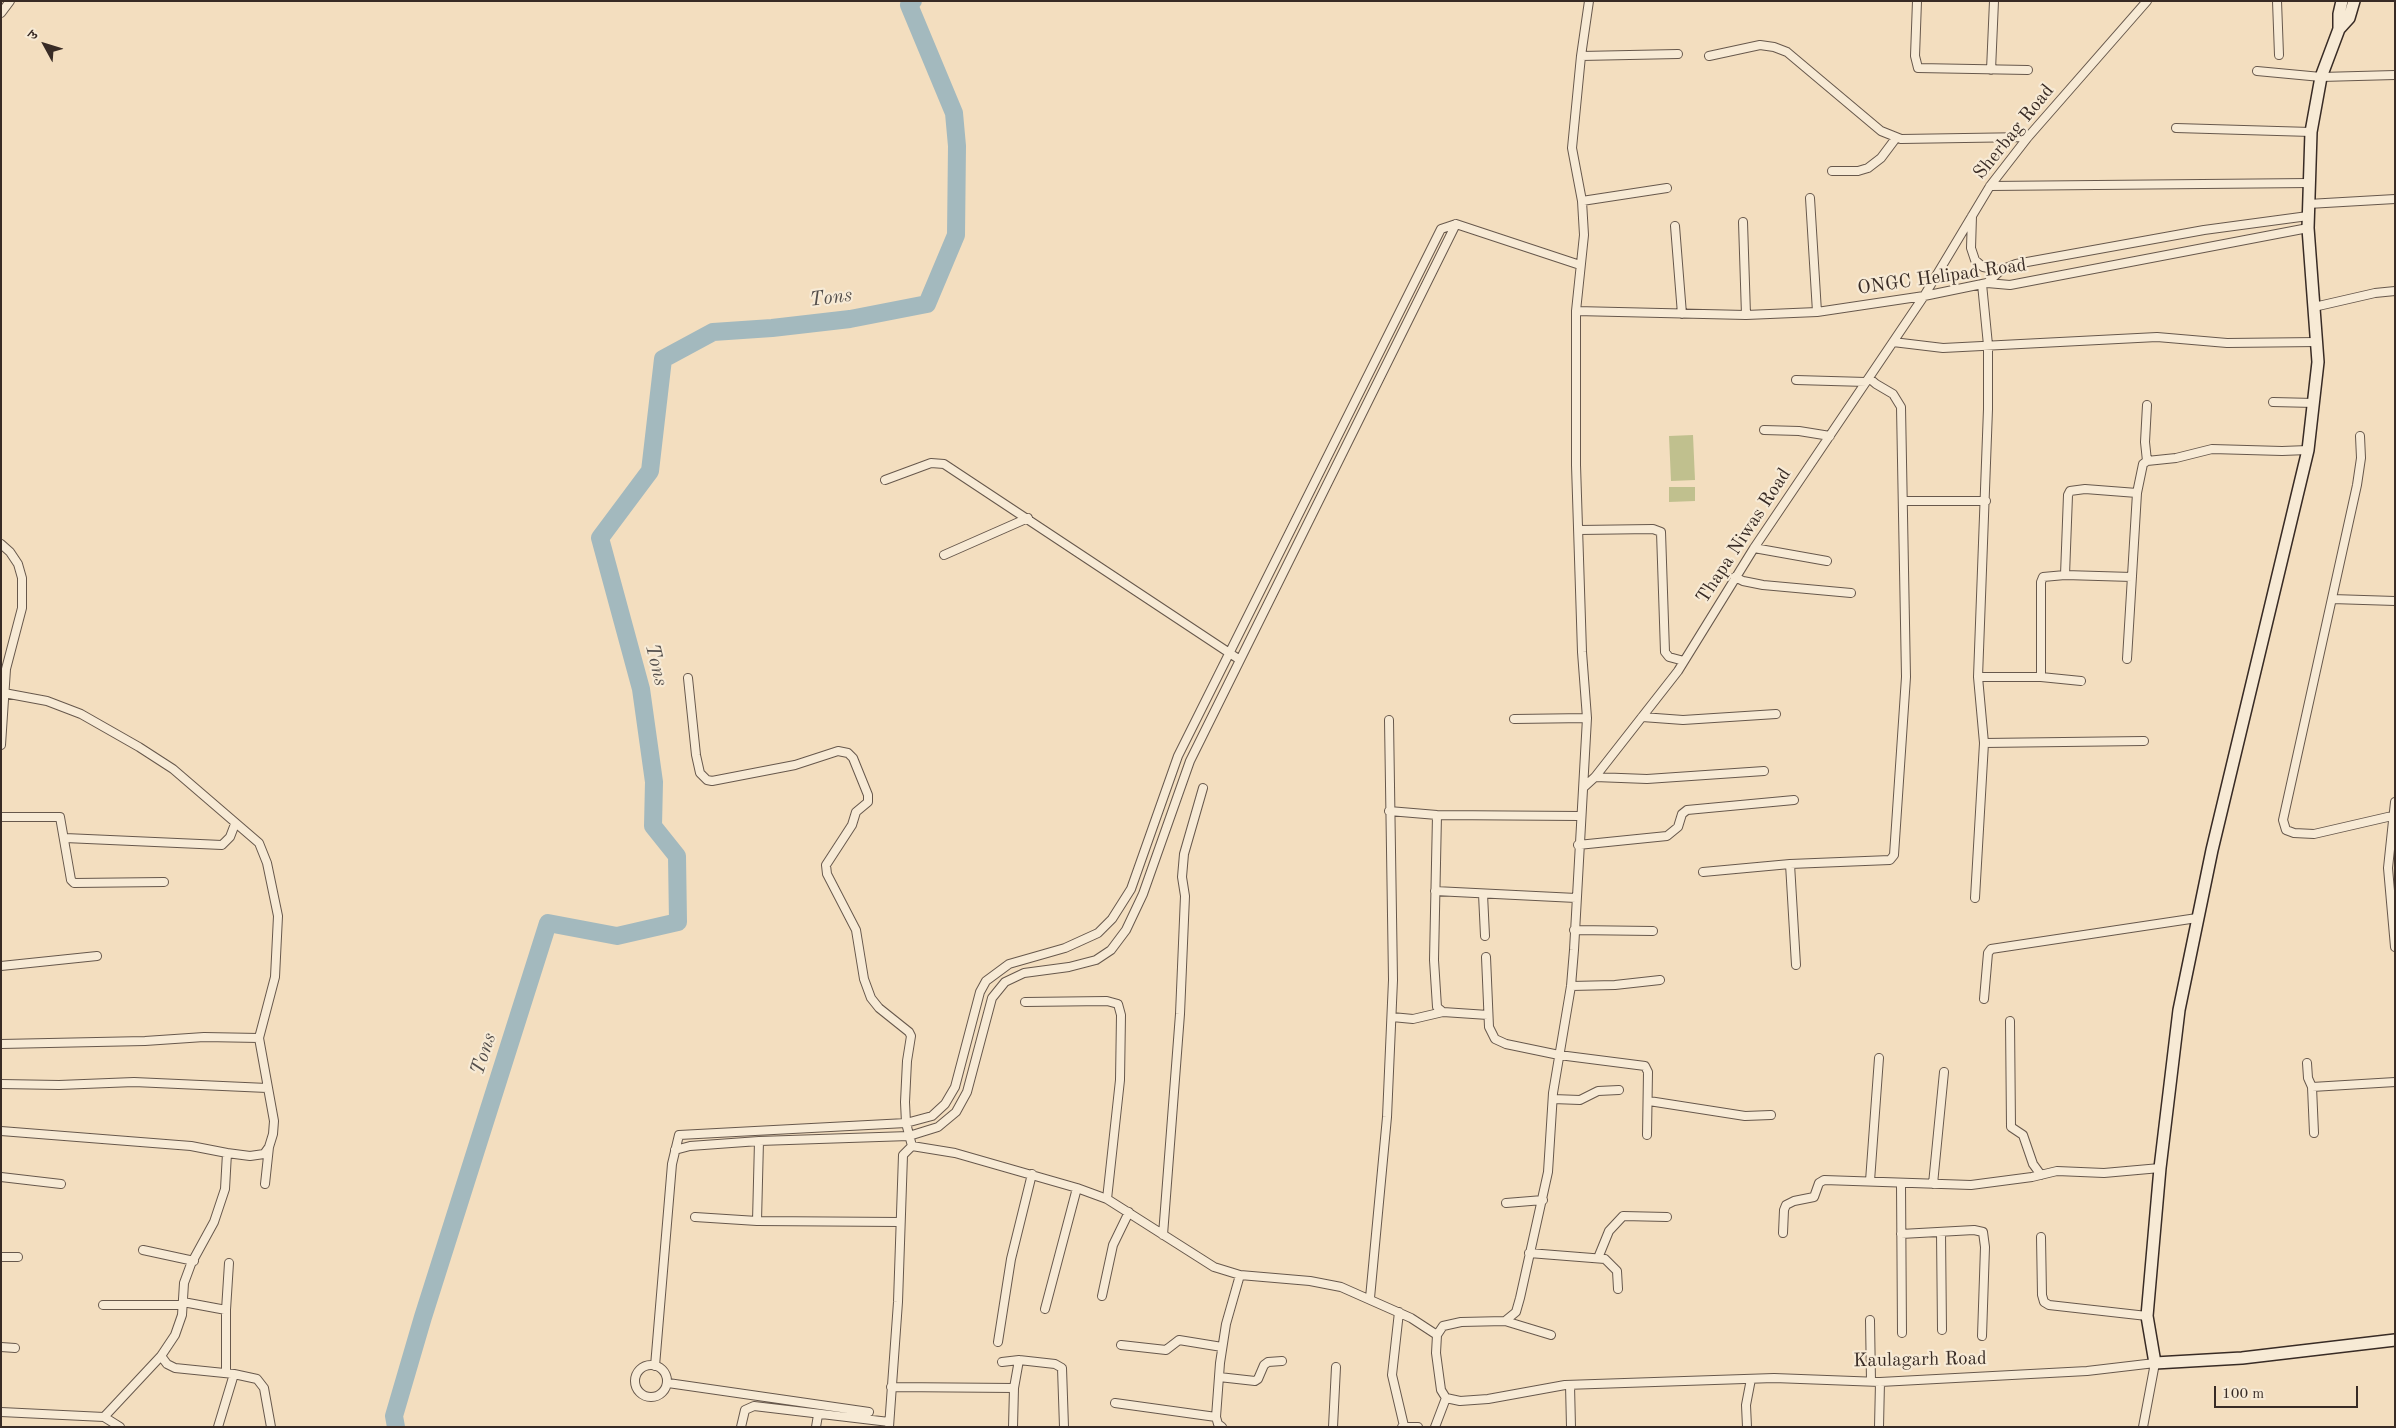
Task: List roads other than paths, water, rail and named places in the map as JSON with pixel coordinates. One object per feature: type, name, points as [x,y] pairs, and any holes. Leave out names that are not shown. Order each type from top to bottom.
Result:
[{"type":"street","points":[[1,13],[10,1]]},
{"type":"street","points":[[1505,1321],[1516,1312],[1543,1200],[1549,1165],[1553,1100],[1571,986],[1578,845],[1584,787],[1587,718],[1582,652],[1576,465],[1576,311],[1584,236],[1582,201],[1572,148],[1581,56],[1589,1]]},
{"type":"street","points":[[1917,1],[1915,56],[1918,68],[2028,70]]},
{"type":"street","points":[[1991,70],[1994,1]]},
{"type":"street","name":"Sherbag Road","points":[[1924,296],[1990,186],[2028,137],[2147,1]]},
{"type":"street","points":[[2278,1],[2279,55]]},
{"type":"street","points":[[2339,30],[2339,14],[2342,1]]},
{"type":"street","points":[[2143,1427],[2155,1363],[2148,1316],[2160,1168],[2179,1010],[2197,918],[2308,450],[2318,362],[2308,228],[2311,132],[2321,77],[2339,30],[2349,18],[2354,1]]},
{"type":"street","points":[[1709,56],[1760,45],[1774,47],[1787,52],[1881,131],[1896,138],[2028,137]]},
{"type":"street","points":[[1581,56],[1678,54]]},
{"type":"street","points":[[2257,71],[2321,77],[2395,75]]},
{"type":"street","points":[[2176,128],[2311,132]]},
{"type":"street","points":[[1832,171],[1858,171],[1868,168],[1880,158],[1896,138]]},
{"type":"street","points":[[1990,186],[2309,183]]},
{"type":"street","points":[[1582,201],[1667,188]]},
{"type":"street","points":[[1810,198],[1817,312]]},
{"type":"street","points":[[1975,898],[1984,743],[1978,677],[1986,501],[1988,345],[1984,283],[2001,270],[2016,264],[2308,210],[2395,199]]},
{"type":"street","points":[[1972,214],[1971,248],[1975,260],[1982,267],[2001,270]]},
{"type":"street","points":[[1743,222],[1746,315]]},
{"type":"street","points":[[655,1366],[674,1150],[677,1138],[681,1134],[906,1123],[932,1116],[945,1104],[955,1087],[980,992],[986,981],[1009,964],[1086,940],[1098,933],[1112,919],[1131,889],[1178,756],[1440,229],[1456,224],[1580,265]]},
{"type":"street","points":[[674,1150],[690,1146],[759,1141],[909,1136],[938,1127],[956,1112],[967,1092],[992,998],[1005,982],[1024,973],[1069,967],[1096,960],[1111,950],[1126,930],[1143,894],[1190,761],[1456,224]]},
{"type":"street","points":[[1675,226],[1682,314]]},
{"type":"street","name":"ONGC Helipad Road","points":[[1576,311],[1746,315],[1817,312],[1924,296],[1984,283],[2010,285],[2308,228]]},
{"type":"street","points":[[2314,307],[2375,293],[2395,291]]},
{"type":"street","name":"Thapa Niwas Road","points":[[1584,787],[1595,777],[1684,661],[1754,548],[1924,296]]},
{"type":"street","points":[[1893,342],[1943,348],[2157,337],[2227,343],[2318,342]]},
{"type":"street","points":[[1384,341],[1396,346]]},
{"type":"street","points":[[1703,872],[1790,864],[1890,860],[1894,856],[1906,676],[1904,501],[1900,403],[1893,394],[1868,380],[1796,380]]},
{"type":"street","points":[[2273,402],[2314,402]]},
{"type":"street","points":[[2127,659],[2136,493],[2141,469],[2147,461],[2145,442],[2147,405]]},
{"type":"street","points":[[1764,430],[1799,431],[1830,436]]},
{"type":"street","points":[[2360,436],[2361,458],[2357,485],[2283,820],[2286,830],[2294,833],[2314,834],[2392,816]]},
{"type":"street","points":[[2147,461],[2176,458],[2212,449],[2308,450]]},
{"type":"street","points":[[885,480],[931,463],[944,464],[1240,660]]},
{"type":"street","points":[[2065,575],[2068,495],[2070,491],[2086,489],[2136,493]]},
{"type":"street","points":[[1904,501],[1986,501]]},
{"type":"street","points":[[944,555],[1028,518]]},
{"type":"street","points":[[1579,530],[1653,529],[1661,532],[1665,652],[1669,657],[1684,661]]},
{"type":"street","points":[[1,544],[10,552],[18,564],[22,578],[22,608],[6,669],[1,745]]},
{"type":"street","points":[[1754,548],[1827,561]]},
{"type":"street","points":[[1278,553],[1290,558]]},
{"type":"street","points":[[2041,677],[2042,582],[2044,578],[2065,575],[2132,577]]},
{"type":"street","points":[[1735,577],[1763,585],[1851,593]]},
{"type":"street","points":[[2332,599],[2395,601]]},
{"type":"street","points":[[1978,677],[2041,677],[2082,680]]},
{"type":"street","points":[[688,678],[695,748],[700,773],[707,780],[712,781],[795,765],[838,752],[848,753],[853,758],[868,795],[868,802],[856,812],[852,825],[826,865],[826,874],[856,930],[864,979],[871,998],[879,1008],[912,1036],[905,1085],[906,1123],[912,1146]]},
{"type":"street","points":[[4,693],[47,701],[81,714],[159,759],[259,843],[268,863],[278,916],[273,993],[259,1038],[274,1120],[265,1184]]},
{"type":"street","points":[[1642,717],[1684,720],[1776,714]]},
{"type":"street","points":[[1514,719],[1587,718]]},
{"type":"street","points":[[1370,1298],[1387,1117],[1392,1017],[1394,940],[1389,812],[1391,762],[1389,720]]},
{"type":"street","points":[[1984,743],[2144,741]]},
{"type":"street","points":[[1595,777],[1648,779],[1764,771]]},
{"type":"street","points":[[1163,1235],[1180,1014],[1185,896],[1184,854],[1203,788]]},
{"type":"street","points":[[1578,845],[1667,836],[1678,827],[1682,814],[1687,810],[1794,800]]},
{"type":"street","points":[[2395,802],[2392,816],[2388,868],[2395,947]]},
{"type":"street","points":[[1389,812],[1437,815],[1580,816]]},
{"type":"street","points":[[1437,815],[1434,986],[1437,1007],[1443,1012]]},
{"type":"street","points":[[1,817],[58,816],[62,820],[70,876],[74,883],[164,882]]},
{"type":"street","points":[[65,838],[222,845],[230,837],[235,824]]},
{"type":"street","points":[[1790,864],[1796,966]]},
{"type":"street","points":[[1435,891],[1576,898]]},
{"type":"street","points":[[1483,894],[1485,936]]},
{"type":"street","points":[[1984,999],[1988,953],[1991,949],[2197,918]]},
{"type":"street","points":[[1574,930],[1653,931]]},
{"type":"street","points":[[1,966],[97,956]]},
{"type":"street","points":[[1486,957],[1488,1015],[1491,1033],[1499,1042],[1559,1055],[1645,1066],[1648,1072],[1649,1102],[1647,1135]]},
{"type":"street","points":[[1571,986],[1660,980]]},
{"type":"street","points":[[1025,1002],[1107,1001],[1118,1004],[1120,1009],[1120,1080],[1107,1199]]},
{"type":"street","points":[[1392,1017],[1413,1019],[1443,1012],[1488,1015]]},
{"type":"street","points":[[2010,1021],[2010,1127],[2023,1135],[2033,1164],[2040,1175]]},
{"type":"street","points":[[1,1044],[145,1041],[204,1037],[259,1038]]},
{"type":"street","points":[[1870,1181],[1879,1058]]},
{"type":"street","points":[[2307,1063],[2308,1078],[2312,1087],[2314,1133]]},
{"type":"street","points":[[1933,1184],[1944,1072]]},
{"type":"street","points":[[1,1084],[134,1082],[267,1088]]},
{"type":"street","points":[[2312,1087],[2395,1082]]},
{"type":"street","points":[[1553,1100],[1580,1100],[1598,1090],[1619,1090]]},
{"type":"street","points":[[1649,1102],[1745,1116],[1771,1115]]},
{"type":"street","points":[[1,1131],[191,1146],[250,1156],[264,1154],[269,1147]]},
{"type":"street","points":[[757,1221],[759,1141]]},
{"type":"street","points":[[912,1146],[955,1153],[1077,1188],[1107,1199],[1214,1267],[1240,1275],[1328,1284],[1370,1298],[1399,1312],[1437,1335]]},
{"type":"street","points":[[741,1427],[745,1410],[754,1406],[889,1424],[898,1302],[903,1155],[912,1146]]},
{"type":"street","points":[[104,1417],[161,1356],[175,1335],[182,1315],[184,1283],[214,1222],[225,1189],[227,1152]]},
{"type":"street","points":[[1783,1232],[1786,1205],[1794,1201],[1814,1197],[1820,1183],[1824,1180],[1971,1185],[2057,1171],[2104,1173],[2160,1168]]},
{"type":"street","points":[[998,1342],[1011,1259],[1032,1174]]},
{"type":"street","points":[[1,1177],[61,1184]]},
{"type":"street","points":[[1901,1184],[1902,1333]]},
{"type":"street","points":[[1045,1309],[1077,1188]]},
{"type":"street","points":[[1506,1203],[1543,1200]]},
{"type":"street","points":[[1102,1296],[1113,1245],[1129,1212]]},
{"type":"street","points":[[1598,1258],[1609,1231],[1623,1216],[1667,1217]]},
{"type":"street","points":[[695,1217],[757,1221],[900,1222]]},
{"type":"street","points":[[1900,1234],[1974,1230],[1983,1232],[1982,1336]]},
{"type":"street","points":[[1941,1232],[1942,1330]]},
{"type":"street","points":[[2042,1237],[2042,1294],[2044,1302],[2049,1305],[2148,1316]]},
{"type":"street","points":[[143,1250],[194,1260]]},
{"type":"street","points":[[1529,1253],[1605,1259],[1615,1267],[1618,1274],[1618,1289]]},
{"type":"street","points":[[1,1257],[18,1257]]},
{"type":"street","points":[[218,1427],[230,1374],[226,1310],[229,1263]]},
{"type":"street","points":[[1222,1427],[1218,1424],[1216,1416],[1222,1347],[1240,1275]]},
{"type":"street","points":[[103,1306],[182,1303],[226,1310]]},
{"type":"street","points":[[1399,1312],[1392,1375],[1403,1426],[1418,1427]]},
{"type":"street","points":[[1870,1320],[1871,1381]]},
{"type":"street","points":[[1435,1427],[1446,1398],[1438,1375],[1436,1353],[1437,1335],[1443,1326],[1453,1323],[1505,1321],[1551,1335]]},
{"type":"street","points":[[1120,1345],[1166,1350],[1179,1340],[1222,1347]]},
{"type":"street","name":"Kaulagarh Road","points":[[1446,1398],[1460,1401],[1488,1399],[1570,1385],[1818,1378],[1880,1382],[2087,1371],[2155,1363],[2242,1358],[2395,1340]]},
{"type":"street","points":[[1,1347],[15,1348]]},
{"type":"street","points":[[161,1356],[167,1364],[175,1368],[257,1379],[264,1388],[271,1427]]},
{"type":"street","points":[[1013,1427],[1014,1388],[1019,1360]]},
{"type":"street","points":[[1002,1362],[1019,1360],[1055,1364],[1062,1368],[1064,1427]]},
{"type":"street","points":[[1219,1377],[1255,1381],[1258,1379],[1264,1365],[1268,1362],[1282,1361]]},
{"type":"street","points":[[646,1366],[655,1366],[664,1371],[668,1384],[666,1390],[656,1397],[650,1398],[639,1392],[635,1380],[636,1374],[646,1366]]},
{"type":"street","points":[[1333,1427],[1336,1366]]},
{"type":"street","points":[[1747,1427],[1746,1405],[1751,1379]]},
{"type":"street","points":[[1879,1427],[1880,1382]]},
{"type":"street","points":[[668,1384],[869,1412]]},
{"type":"street","points":[[1570,1385],[1571,1427]]},
{"type":"street","points":[[891,1387],[1014,1388]]},
{"type":"street","points":[[1116,1402],[1216,1416]]},
{"type":"street","points":[[1,1412],[104,1417],[120,1427]]},
{"type":"street","points":[[816,1427],[818,1415]]},
{"type":"waterway","name":"Tons","points":[[396,1427],[394,1416],[423,1317],[548,923],[617,936],[678,922],[677,856],[653,826],[654,782],[641,689],[600,538],[650,471],[663,359],[713,332],[772,328],[850,319],[927,304],[956,235],[957,146],[954,113],[909,5],[913,1]]}]
